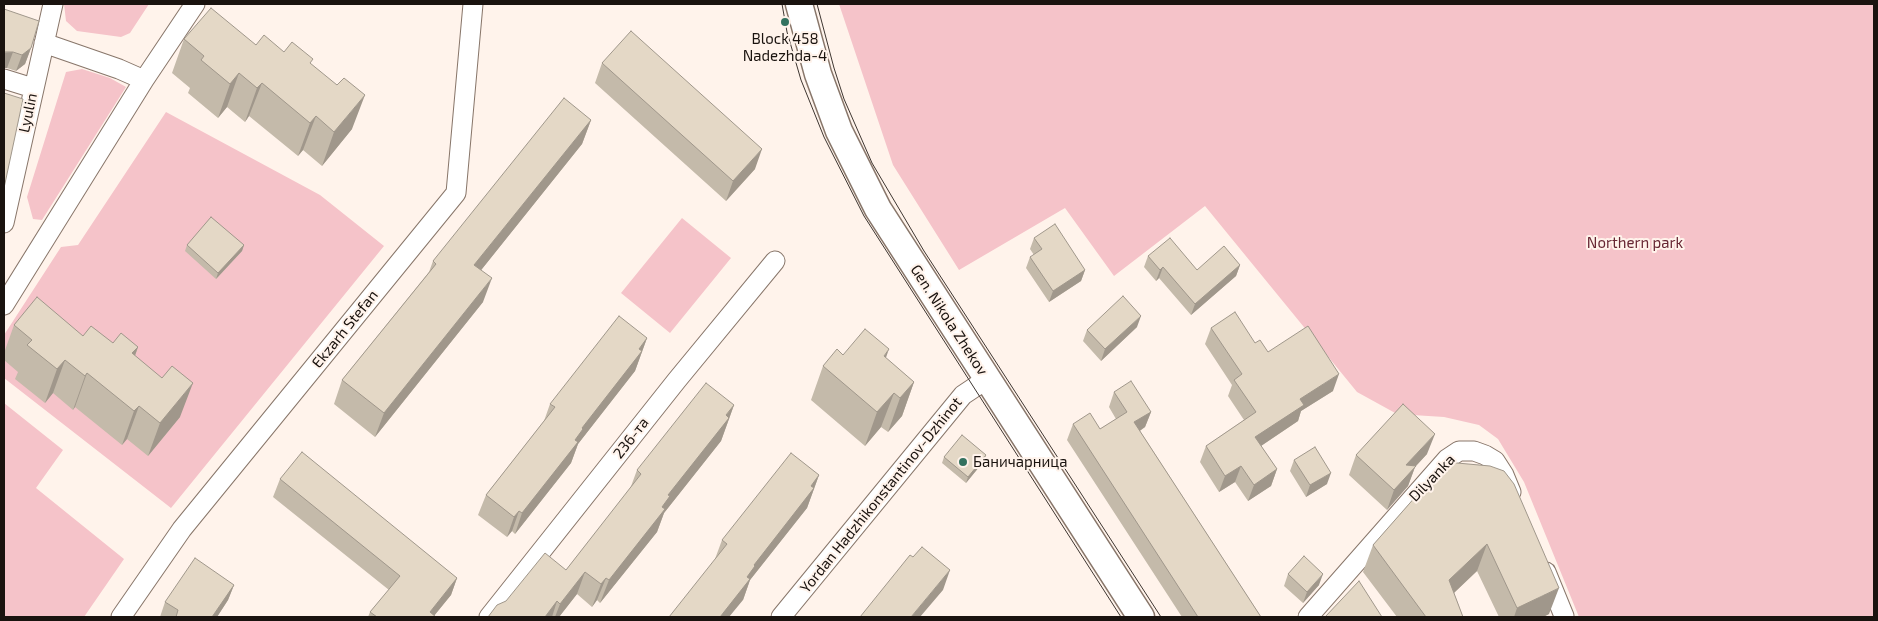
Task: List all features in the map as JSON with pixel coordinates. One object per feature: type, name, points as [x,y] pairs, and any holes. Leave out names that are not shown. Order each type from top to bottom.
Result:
[{"type":"street","name":"Lyulin","points":[[4,223],[53,4]]},
{"type":"street","points":[[4,305],[144,80],[195,4]]},
{"type":"street","name":"Ekzarh Stefan","points":[[121,617],[182,530],[456,192],[473,4]]},
{"type":"street","name":"Gen. Nikola Zhekov","points":[[799,4],[818,74],[839,131],[878,208],[1141,617]]},
{"type":"street","points":[[44,43],[119,69],[144,80]]},
{"type":"street","points":[[4,80],[33,88]]},
{"type":"street","name":"236-та","points":[[489,617],[677,380],[775,261]]},
{"type":"street","name":"Yordan Hadzhikonstantinov-Dzhinot","points":[[781,617],[963,395],[987,379]]},
{"type":"street","name":"Dilyanka","points":[[1308,617],[1447,460],[1459,451],[1474,451],[1485,454],[1495,461],[1504,474],[1519,510]]},
{"type":"street","points":[[1538,554],[1564,616]]},
{"type":"green space","points":[[64,4],[149,4],[130,33],[121,37],[77,31],[66,21]]},
{"type":"green space","name":"Northern park","points":[[839,4],[1874,4],[1874,617],[1579,617],[1524,482],[1498,439],[1479,425],[1444,417],[1397,414],[1357,392],[1205,206],[1114,276],[1065,208],[959,270],[893,165]]},
{"type":"green space","points":[[82,69],[110,78],[126,87],[42,220],[33,219],[27,197],[66,72]]},
{"type":"green space","points":[[166,112],[320,195],[384,246],[171,508],[4,378],[4,335],[61,247],[78,245]]},
{"type":"green space","points":[[682,218],[731,258],[670,333],[621,293]]},
{"type":"green space","points":[[4,403],[63,450],[36,488],[124,559],[84,617],[4,617]]},
{"type":"building","points":[[211,8],[256,45],[264,35],[284,52],[292,42],[313,59],[310,63],[337,85],[344,78],[365,95],[334,132],[316,116],[310,123],[262,83],[257,88],[239,73],[230,84],[201,60],[204,56],[184,39]]},
{"type":"building","points":[[4,9],[39,21],[31,48],[22,55],[4,52]]},
{"type":"building","points":[[631,31],[762,149],[733,181],[602,63]]},
{"type":"building","points":[[4,93],[23,99],[4,188]]},
{"type":"building","points":[[564,98],[591,120],[474,265],[492,278],[384,413],[342,380],[436,264],[433,261]]},
{"type":"building","points":[[211,217],[244,245],[218,273],[187,245]]},
{"type":"building","points":[[1055,224],[1085,270],[1053,291],[1030,257],[1042,249],[1034,238]]},
{"type":"building","points":[[1170,238],[1197,270],[1224,246],[1240,265],[1195,304],[1163,267],[1160,270],[1148,256]]},
{"type":"building","points":[[1123,296],[1141,316],[1105,349],[1087,330]]},
{"type":"building","points":[[37,297],[83,336],[91,326],[113,343],[121,333],[138,347],[132,353],[162,378],[172,366],[193,383],[160,423],[139,406],[134,411],[87,373],[85,376],[65,360],[57,369],[27,345],[32,340],[14,325]]},
{"type":"building","points":[[1235,312],[1255,343],[1260,340],[1268,352],[1308,326],[1339,374],[1300,399],[1304,405],[1255,437],[1277,469],[1254,485],[1241,466],[1225,476],[1206,446],[1256,412],[1234,380],[1242,374],[1211,328]]},
{"type":"building","points":[[619,316],[647,338],[639,349],[642,351],[582,428],[575,440],[578,442],[522,513],[519,511],[514,517],[486,495],[555,407],[550,404]]},
{"type":"building","points":[[865,329],[889,349],[884,356],[914,382],[900,398],[894,393],[877,412],[823,366],[837,349],[843,355]]},
{"type":"building","points":[[1131,381],[1151,412],[1134,422],[1261,617],[1198,617],[1073,424],[1090,413],[1100,429],[1127,412],[1114,392]]},
{"type":"building","points":[[706,383],[734,405],[726,415],[729,418],[668,495],[670,496],[662,507],[665,509],[609,580],[606,578],[601,584],[585,572],[560,604],[557,601],[545,617],[488,617],[497,605],[506,601],[545,553],[566,570],[641,474],[637,470]]},
{"type":"building","points":[[1403,404],[1435,434],[1406,465],[1416,466],[1394,490],[1356,455]]},
{"type":"building","points":[[962,435],[986,455],[968,477],[944,457]]},
{"type":"building","points":[[1315,447],[1331,473],[1310,485],[1294,460]]},
{"type":"building","points":[[302,452],[457,578],[430,612],[436,617],[377,617],[370,612],[400,576],[280,479]]},
{"type":"building","points":[[791,453],[819,475],[811,486],[814,488],[754,565],[747,577],[750,579],[720,617],[669,617],[727,544],[722,540]]},
{"type":"building","points":[[1446,462],[1490,466],[1504,471],[1514,484],[1559,588],[1517,608],[1487,544],[1449,580],[1463,617],[1426,617],[1373,545]]},
{"type":"building","points":[[922,547],[950,570],[911,617],[860,617],[910,555],[913,557]]},
{"type":"building","points":[[1304,556],[1323,574],[1307,592],[1288,574]]},
{"type":"building","points":[[195,558],[234,585],[212,617],[176,617],[178,610],[165,602]]},
{"type":"building","points":[[1359,581],[1382,617],[1325,617]]},
{"type":"tram line","points":[[782,4],[787,32],[801,80],[824,137],[864,216],[1121,617]]},
{"type":"tram line","points":[[817,4],[844,99],[872,163],[924,251],[1161,617]]},
{"type":"place","name":"Block 458 Nadezhda-4","points":[[785,22]]},
{"type":"place","name":"Баничарница","points":[[963,462]]}]
